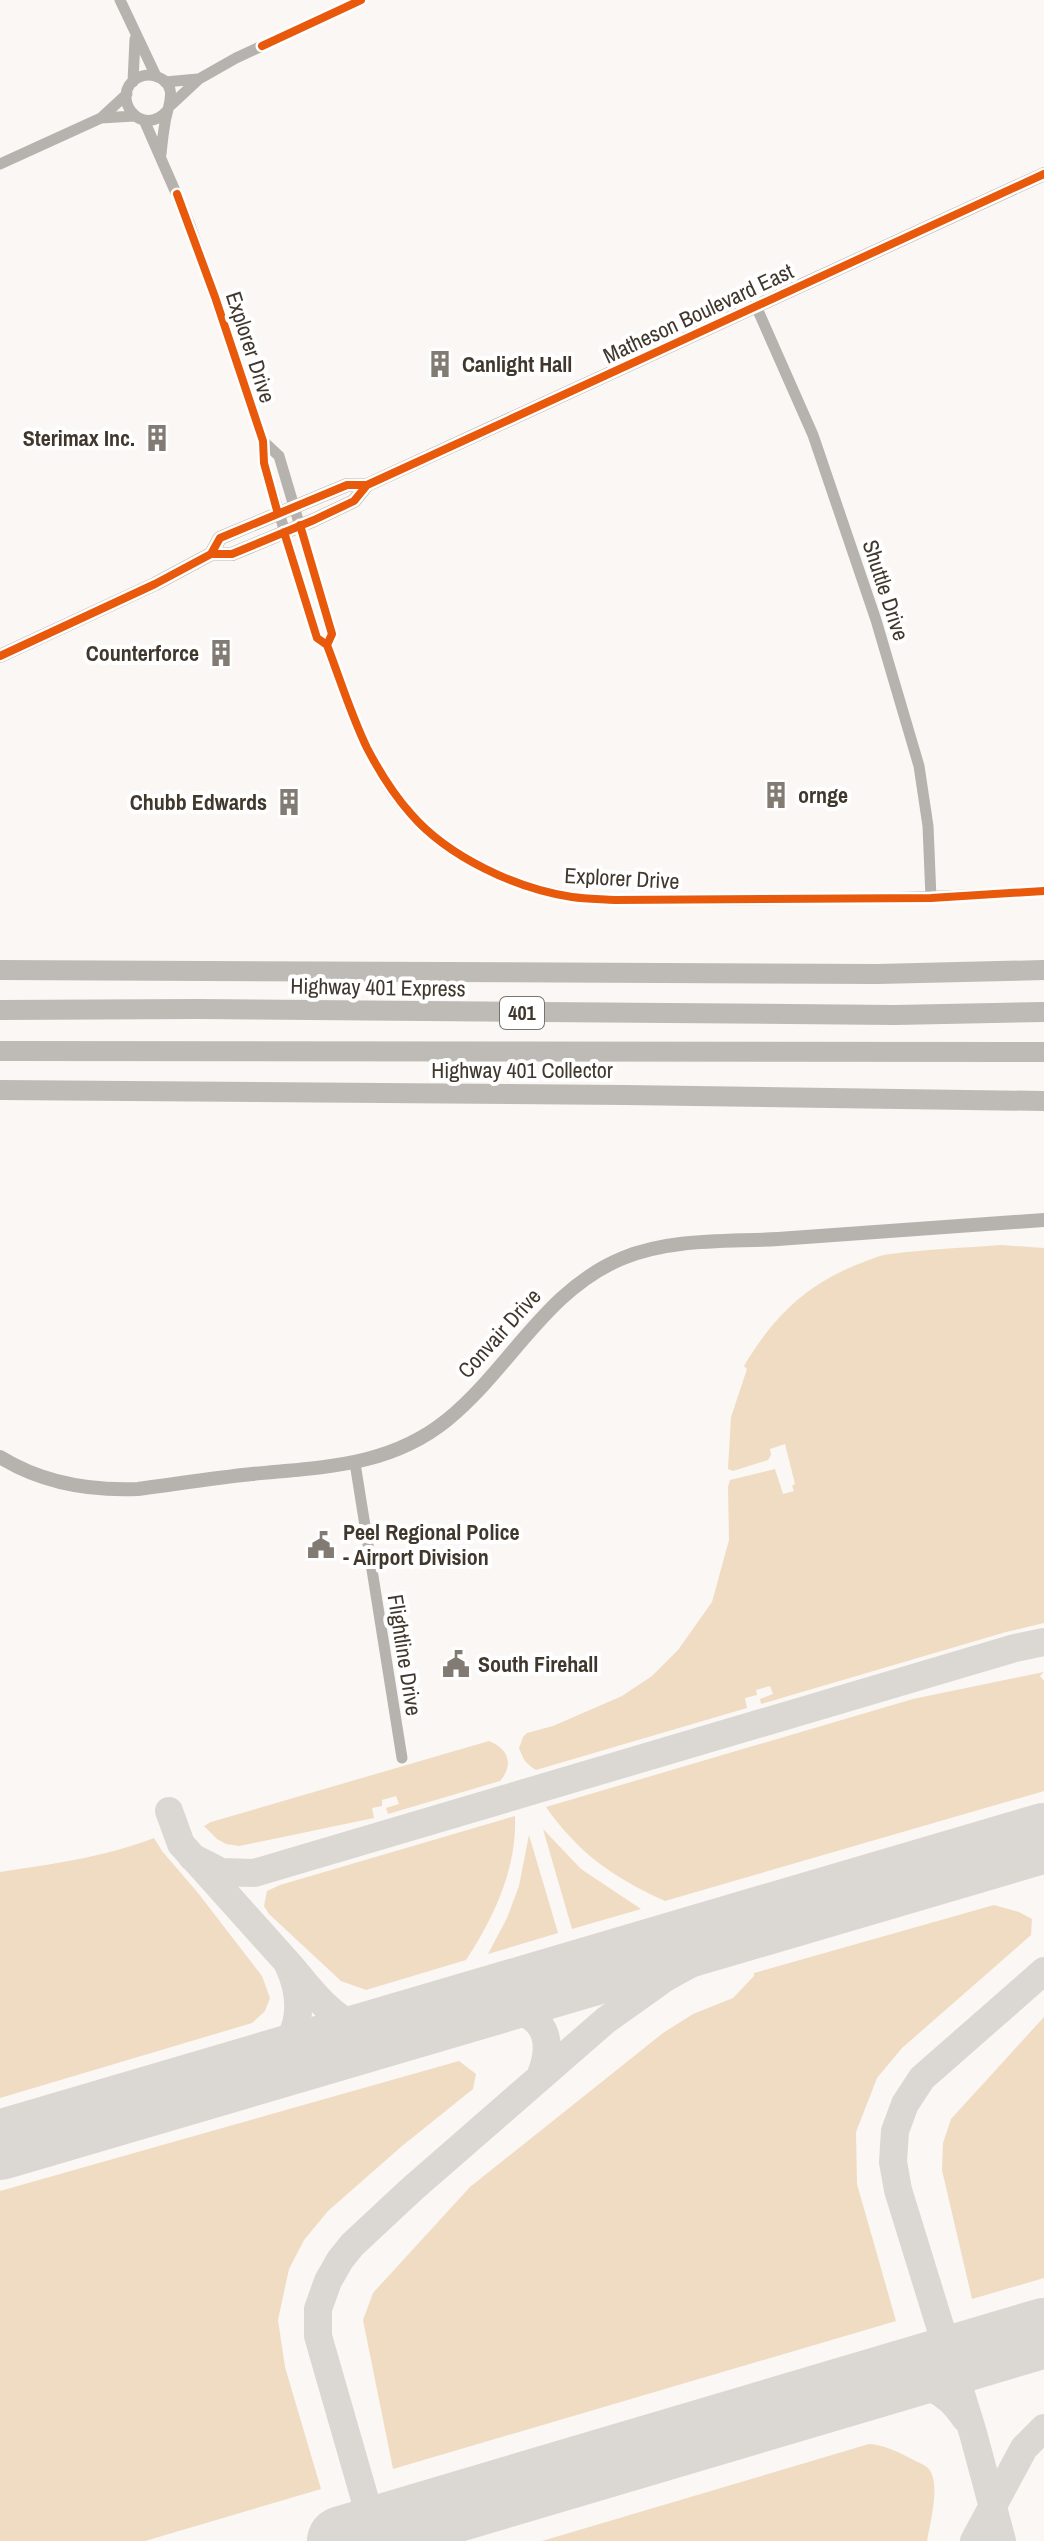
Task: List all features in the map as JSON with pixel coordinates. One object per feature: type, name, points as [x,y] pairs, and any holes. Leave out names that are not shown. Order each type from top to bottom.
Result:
[{"type":"highway","name":"401","points":[[3,970],[877,974],[1044,970]]},
{"type":"highway","name":"Highway 401 Express","points":[[0,1010],[865,1015],[1044,1012]]},
{"type":"highway","name":"401","points":[[0,1051],[1044,1052]]},
{"type":"highway","name":"Highway 401 Collector","points":[[0,1092],[1044,1101]]},
{"type":"street","points":[[120,0],[135,35],[171,93],[169,108]]},
{"type":"street","points":[[101,118],[158,119],[199,79],[236,58],[361,0]]},
{"type":"street","points":[[0,164],[101,118],[127,94],[133,82],[135,35]]},
{"type":"street","points":[[133,82],[142,76],[199,79]]},
{"type":"street","points":[[127,94],[128,105],[139,118]]},
{"type":"street","name":"Explorer Drive","points":[[161,155],[169,108]]},
{"type":"street","name":"Explorer Drive","points":[[139,118],[161,155],[210,283],[263,441],[264,463],[317,638],[327,645],[367,747],[412,816],[443,842],[501,876],[533,888],[572,897],[615,900],[931,898],[1044,891]]},
{"type":"street","name":"Matheson Boulevard East","points":[[211,554],[220,538],[347,485],[367,485],[1044,174]]},
{"type":"street","name":"Shuttle Drive","points":[[756,306],[813,435],[876,620],[919,766],[928,826],[931,898]]},
{"type":"street","name":"Explorer Drive","points":[[263,441],[279,456],[332,634],[327,645]]},
{"type":"street","name":"Matheson Boulevard East","points":[[0,656],[155,584],[211,554],[232,554],[354,501],[367,485]]},
{"type":"street","name":"Convair Drive","points":[[0,1457],[24,1470],[58,1482],[114,1490],[355,1463],[420,1438],[444,1422],[466,1403],[557,1300],[585,1278],[623,1258],[647,1250],[695,1242],[1044,1220]]},
{"type":"street","name":"Flightline Drive","points":[[355,1463],[402,1758]]},
{"type":"shaded area","points":[[1001,1245],[1044,1248],[1044,1623],[761,1704],[760,1699],[773,1694],[770,1686],[756,1690],[757,1695],[745,1698],[747,1708],[536,1770],[530,1766],[519,1748],[527,1733],[553,1726],[622,1696],[652,1676],[678,1650],[712,1602],[729,1540],[730,1480],[775,1469],[783,1494],[794,1491],[785,1444],[770,1449],[768,1460],[733,1471],[728,1469],[731,1417],[747,1369],[744,1366],[778,1319],[820,1283],[878,1257]]},
{"type":"shaded area","points":[[1044,1672],[1040,1676],[1044,1681],[1044,1791],[665,1901],[598,1863],[571,1838],[546,1807],[913,1699]]},
{"type":"shaded area","points":[[489,1741],[501,1748],[507,1758],[507,1769],[500,1781],[388,1814],[386,1808],[399,1804],[396,1796],[382,1800],[382,1806],[372,1808],[374,1818],[239,1846],[217,1839],[204,1826],[211,1822]]},
{"type":"shaded area","points":[[515,1816],[512,1855],[502,1892],[466,1960],[366,1990],[341,1981],[264,1906],[267,1891],[280,1885]]},
{"type":"shaded area","points":[[543,1829],[581,1869],[641,1909],[572,1929]]},
{"type":"shaded area","points":[[529,1835],[558,1933],[488,1954],[519,1886]]},
{"type":"shaded area","points":[[154,1838],[262,1976],[270,1998],[265,2011],[252,2023],[0,2098],[0,1872],[97,1855]]},
{"type":"shaded area","points":[[994,1905],[1032,1919],[1031,1935],[902,2048],[877,2078],[856,2132],[857,2184],[896,2321],[393,2469],[363,2320],[373,2293],[470,2187],[663,2033],[693,2014],[733,1998],[754,1973]]},
{"type":"shaded area","points":[[1044,2017],[1044,2278],[972,2299],[942,2170],[943,2143],[951,2119]]},
{"type":"shaded area","points":[[459,2061],[476,2074],[473,2089],[328,2211],[304,2240],[289,2269],[278,2320],[285,2367],[321,2489],[145,2541],[0,2541],[0,2191]]},
{"type":"shaded area","points":[[869,2444],[900,2453],[925,2466],[931,2473],[934,2502],[927,2541],[542,2541]]},
{"type":"taxiway","points":[[192,1857],[221,1872],[254,1873],[1044,1642]]},
{"type":"taxiway","points":[[169,1811],[181,1844],[287,1962]]},
{"type":"taxiway","points":[[991,1851],[1044,1835]]},
{"type":"taxiway","points":[[950,1866],[1044,1859]]},
{"type":"taxiway","points":[[377,2541],[318,2336],[318,2309],[340,2260],[412,2189],[606,2020],[665,1978],[774,1918]]},
{"type":"taxiway","points":[[159,2097],[256,2068],[283,2049],[296,2023],[298,2008],[297,1993],[287,1962],[325,2005],[355,2025],[373,2028],[412,2024],[488,2000]]},
{"type":"taxiway","points":[[1002,2541],[973,2433],[898,2190],[893,2162],[895,2131],[905,2104],[922,2078],[1044,1971]]},
{"type":"taxiway","points":[[488,2002],[518,2010],[539,2024],[547,2045],[540,2077]]},
{"type":"taxiway","points":[[949,2361],[1044,2343]]},
{"type":"taxiway","points":[[888,2380],[932,2388],[950,2400],[965,2418]]},
{"type":"taxiway","points":[[974,2541],[1024,2448],[1044,2428]]},
{"type":"runway","points":[[0,2145],[1044,1838]]},
{"type":"runway","points":[[342,2541],[1044,2333]]},
{"type":"cycle path","points":[[262,46],[361,0]]},
{"type":"cycle path","points":[[211,554],[220,538],[347,485],[367,485],[1044,174]]},
{"type":"cycle path","points":[[177,194],[263,441],[264,463],[278,514]]},
{"type":"cycle path","points":[[0,656],[155,584],[211,554],[232,554],[314,520],[354,501],[367,485]]},
{"type":"cycle path","points":[[300,525],[332,634],[327,645]]},
{"type":"cycle path","points":[[284,532],[317,638],[327,645],[356,723],[377,765],[399,799],[426,830],[485,869],[551,893],[615,900],[931,898],[1044,891]]},
{"type":"place","name":"Canlight Hall","points":[[440,364]]},
{"type":"place","name":"Sterimax Inc.","points":[[157,438]]},
{"type":"place","name":"Counterforce","points":[[221,653]]},
{"type":"place","name":"ornge","points":[[776,795]]},
{"type":"place","name":"Chubb Edwards","points":[[289,802]]},
{"type":"place","name":"Peel Regional Police - Airport Division","points":[[321,1545]]},
{"type":"place","name":"South Firehall","points":[[456,1664]]}]
